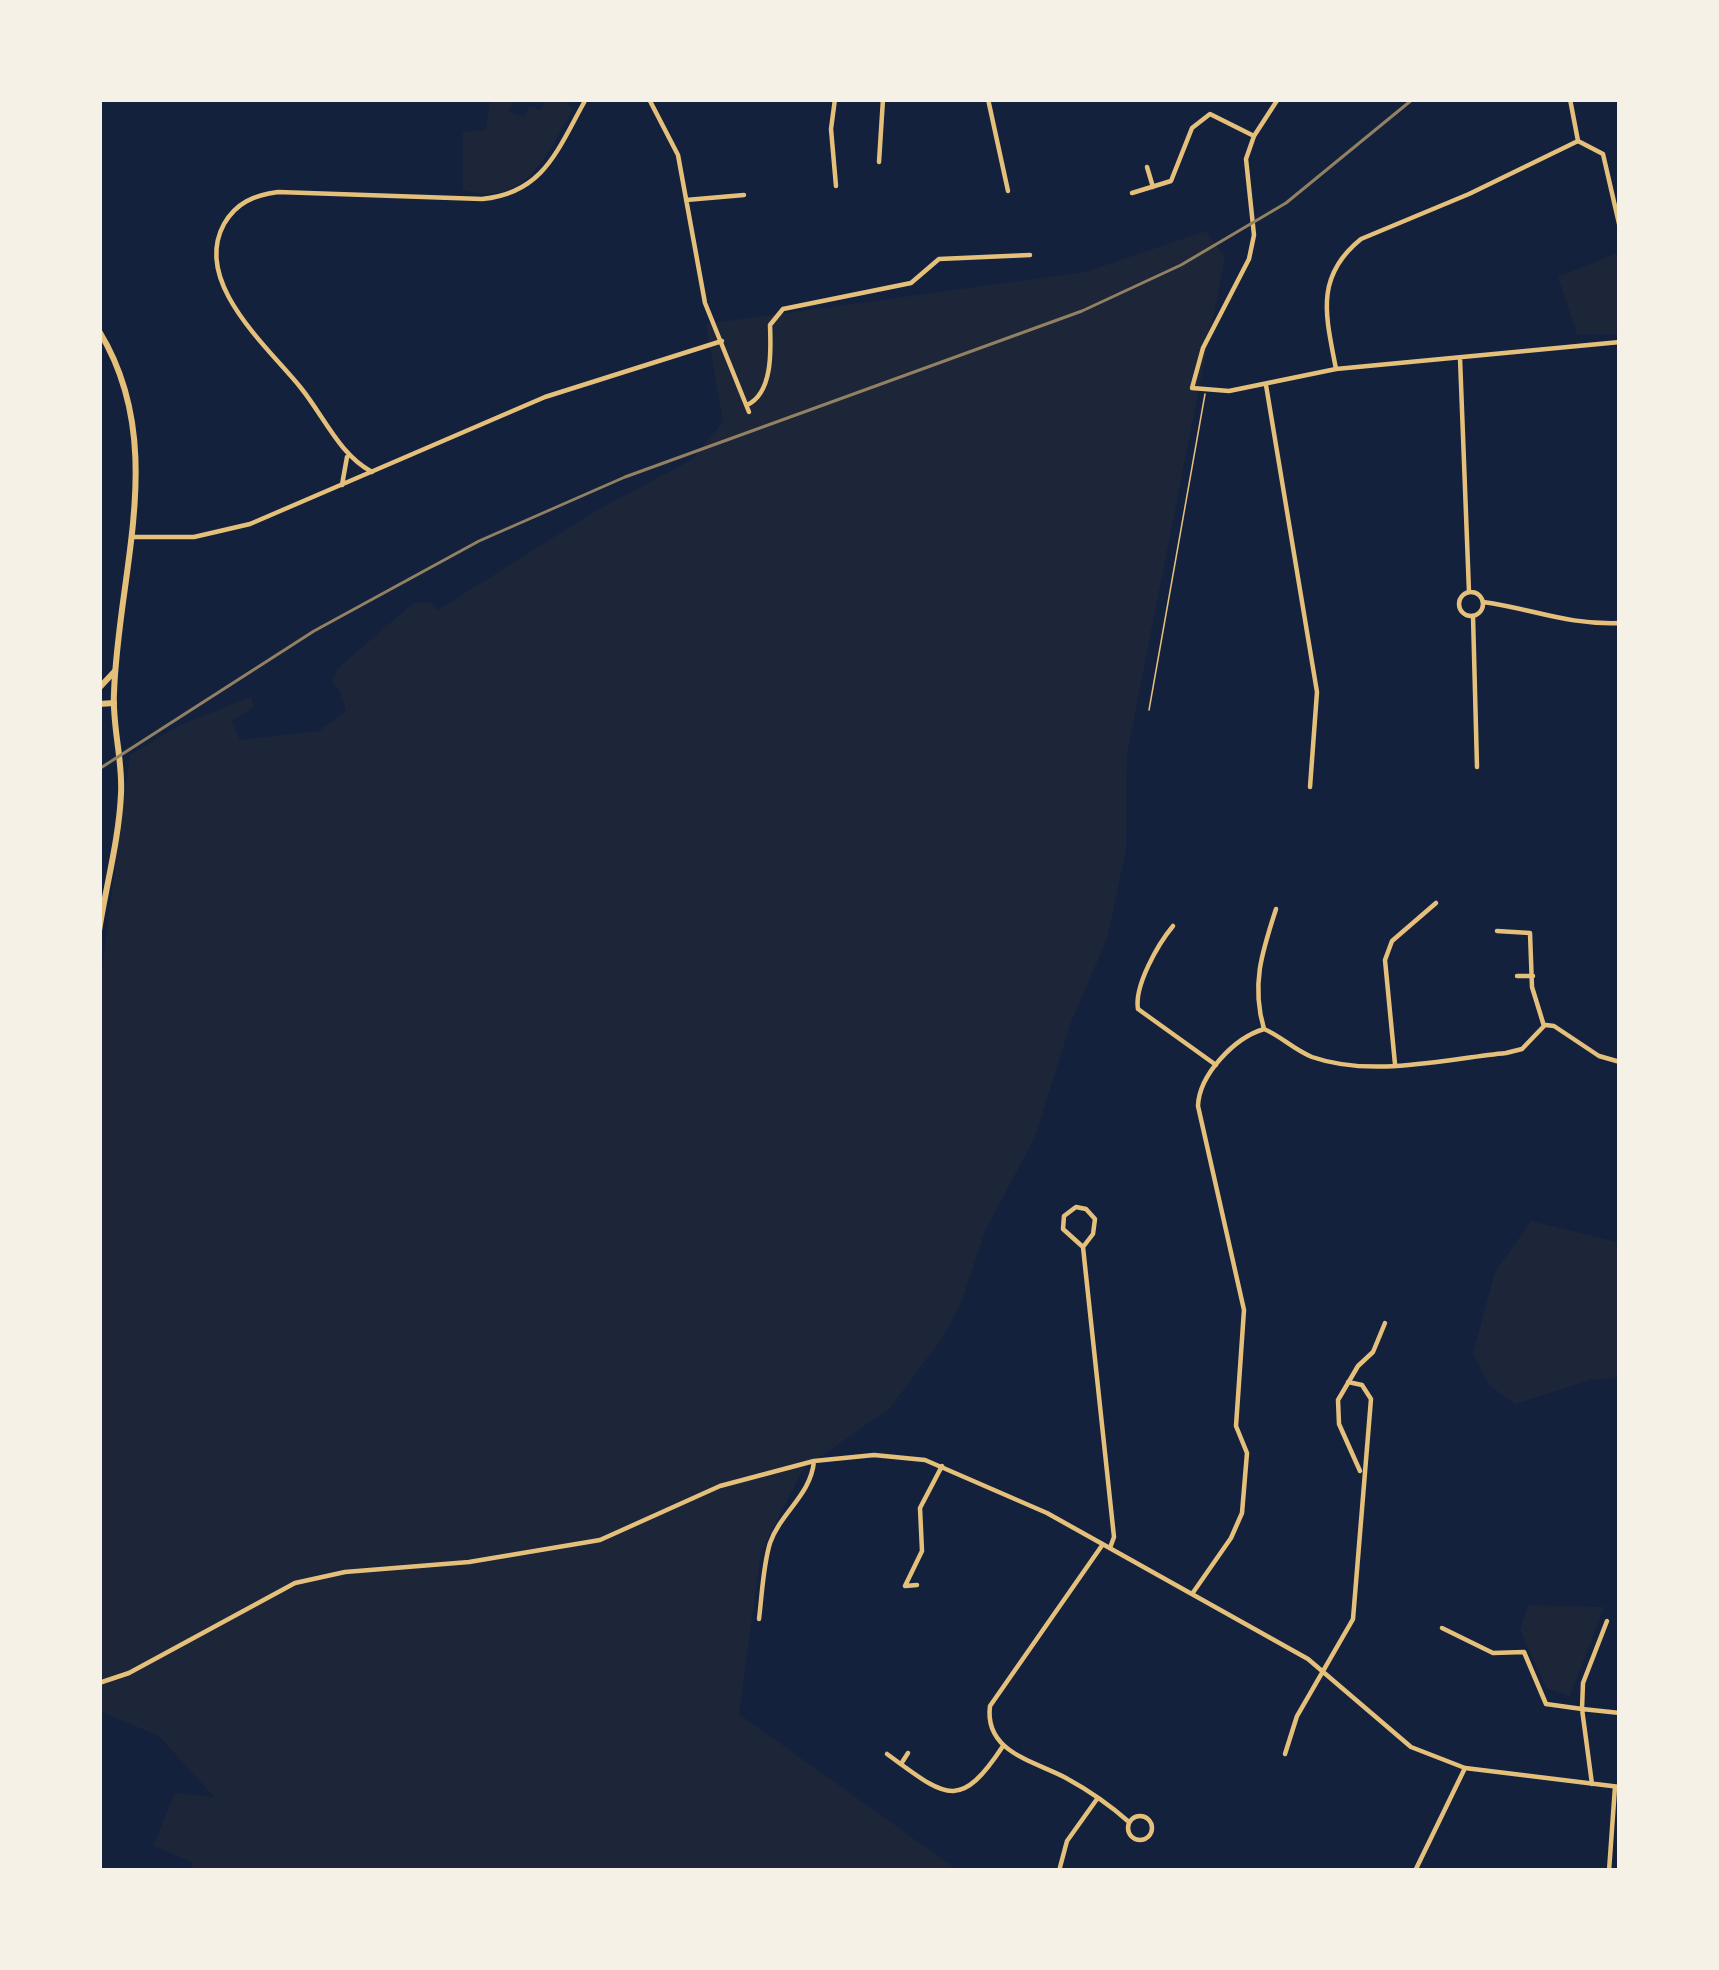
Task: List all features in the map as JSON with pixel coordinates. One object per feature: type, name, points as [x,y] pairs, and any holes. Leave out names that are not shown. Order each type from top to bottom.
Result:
[{"type":"main road","points":[[99,331],[120,378],[138,471],[114,703],[121,790],[99,931]]},
{"type":"main road","points":[[99,688],[116,670]]},
{"type":"main road","points":[[99,704],[114,703]]},
{"type":"street","points":[[372,472],[347,457],[315,406],[232,302],[217,276],[215,253],[223,226],[233,210],[250,199],[278,192],[482,199],[513,193],[538,179],[586,99]]},
{"type":"street","points":[[649,99],[678,154],[700,285],[748,409],[758,398],[772,358],[770,325],[783,309],[911,283],[940,260],[1030,255]]},
{"type":"street","points":[[836,99],[831,130],[836,186]]},
{"type":"street","points":[[879,162],[883,99]]},
{"type":"street","points":[[988,99],[1008,191]]},
{"type":"street","points":[[1278,99],[1254,136],[1246,166],[1254,235],[1250,259],[1199,361],[1192,388],[1265,385],[1336,368],[1620,342]]},
{"type":"street","points":[[1570,99],[1578,141]]},
{"type":"street","points":[[1132,193],[1175,177],[1192,128],[1203,118],[1216,114],[1254,136]]},
{"type":"street","points":[[1578,141],[1603,154],[1620,227]]},
{"type":"street","points":[[1336,368],[1325,309],[1329,282],[1347,251],[1361,239],[1578,141]]},
{"type":"street","points":[[1148,167],[1153,187]]},
{"type":"street","points":[[686,200],[744,195]]},
{"type":"street","points":[[134,537],[194,537],[226,531],[544,397],[722,341]]},
{"type":"street","points":[[1460,357],[1469,592],[1459,605],[1465,615],[1473,616],[1480,614],[1484,602]]},
{"type":"street","points":[[1265,385],[1317,692],[1310,787]]},
{"type":"street","points":[[343,484],[347,457]]},
{"type":"street","points":[[1469,592],[1484,602],[1565,622],[1620,623]]},
{"type":"street","points":[[1473,616],[1477,767]]},
{"type":"street","points":[[1395,1064],[1385,960],[1392,941],[1436,903]]},
{"type":"street","points":[[1276,909],[1256,976],[1264,1029],[1316,1058],[1347,1065],[1395,1064],[1516,1052],[1544,1026],[1554,1026],[1599,1056],[1620,1062]]},
{"type":"street","points":[[1173,926],[1140,988],[1138,1009],[1216,1064]]},
{"type":"street","points":[[1497,931],[1529,932],[1532,987],[1544,1026]]},
{"type":"street","points":[[1517,976],[1533,976]]},
{"type":"street","points":[[1192,1594],[1231,1538],[1242,1514],[1247,1475],[1247,1453],[1236,1426],[1244,1310],[1198,1106],[1204,1079],[1216,1064],[1252,1033],[1264,1029]]},
{"type":"street","points":[[1082,1247],[1093,1234],[1095,1219],[1086,1208],[1076,1207],[1064,1216],[1063,1229],[1082,1247],[1114,1537],[990,1706],[988,1721],[994,1737],[1004,1745],[1129,1822]]},
{"type":"street","points":[[1362,1476],[1338,1419],[1339,1400],[1373,1352],[1385,1323]]},
{"type":"street","points":[[1286,1754],[1297,1716],[1353,1619],[1371,1399],[1362,1385],[1348,1382]]},
{"type":"street","points":[[99,1683],[129,1673],[295,1583],[345,1572],[470,1562],[600,1540],[720,1486],[814,1461],[874,1454],[943,1466],[1107,1546],[1308,1659],[1412,1747],[1465,1768],[1618,1786],[1609,1871]]},
{"type":"street","points":[[759,1618],[770,1542],[788,1510],[809,1487],[814,1461]]},
{"type":"street","points":[[917,1585],[904,1586],[922,1551],[920,1508],[943,1466]]},
{"type":"street","points":[[1592,1784],[1583,1683],[1607,1621]]},
{"type":"street","points":[[1442,1628],[1492,1653],[1524,1652],[1546,1704],[1620,1713]]},
{"type":"street","points":[[887,1754],[950,1792],[979,1782],[1004,1745]]},
{"type":"street","points":[[901,1764],[908,1754]]},
{"type":"street","points":[[1415,1871],[1465,1768]]},
{"type":"street","points":[[1059,1871],[1067,1841],[1097,1799]]},
{"type":"street","points":[[1136,1816],[1147,1817],[1152,1831],[1138,1840],[1129,1832],[1129,1822],[1136,1816]]},
{"type":"lane","points":[[1149,710],[1205,390]]},
{"type":"shaded area","points":[[490,99],[513,100],[509,112],[524,117],[529,106],[541,110],[546,99],[562,99],[573,108],[533,173],[503,191],[485,194],[463,190],[463,132],[486,130]]},
{"type":"shaded area","points":[[1206,231],[1225,257],[1127,753],[1126,850],[1107,939],[1071,1022],[1035,1137],[985,1231],[961,1303],[943,1337],[890,1408],[803,1469],[761,1552],[739,1714],[959,1871],[190,1871],[192,1862],[153,1846],[175,1793],[214,1797],[159,1736],[99,1711],[99,992],[130,755],[182,724],[251,697],[254,707],[232,721],[240,740],[319,731],[346,711],[332,683],[337,669],[413,603],[429,602],[438,610],[594,512],[693,459],[723,421],[706,324],[1085,272]]},
{"type":"shaded area","points":[[1620,252],[1620,334],[1577,334],[1558,277]]},
{"type":"shaded area","points":[[1531,1221],[1620,1243],[1620,1378],[1590,1380],[1515,1404],[1489,1385],[1473,1353],[1495,1272]]},
{"type":"shaded area","points":[[1528,1605],[1604,1607],[1570,1696],[1546,1688],[1520,1630]]},
{"type":"railway","points":[[99,769],[314,631],[479,541],[625,477],[1082,311],[1181,265],[1286,203],[1413,99]]}]
